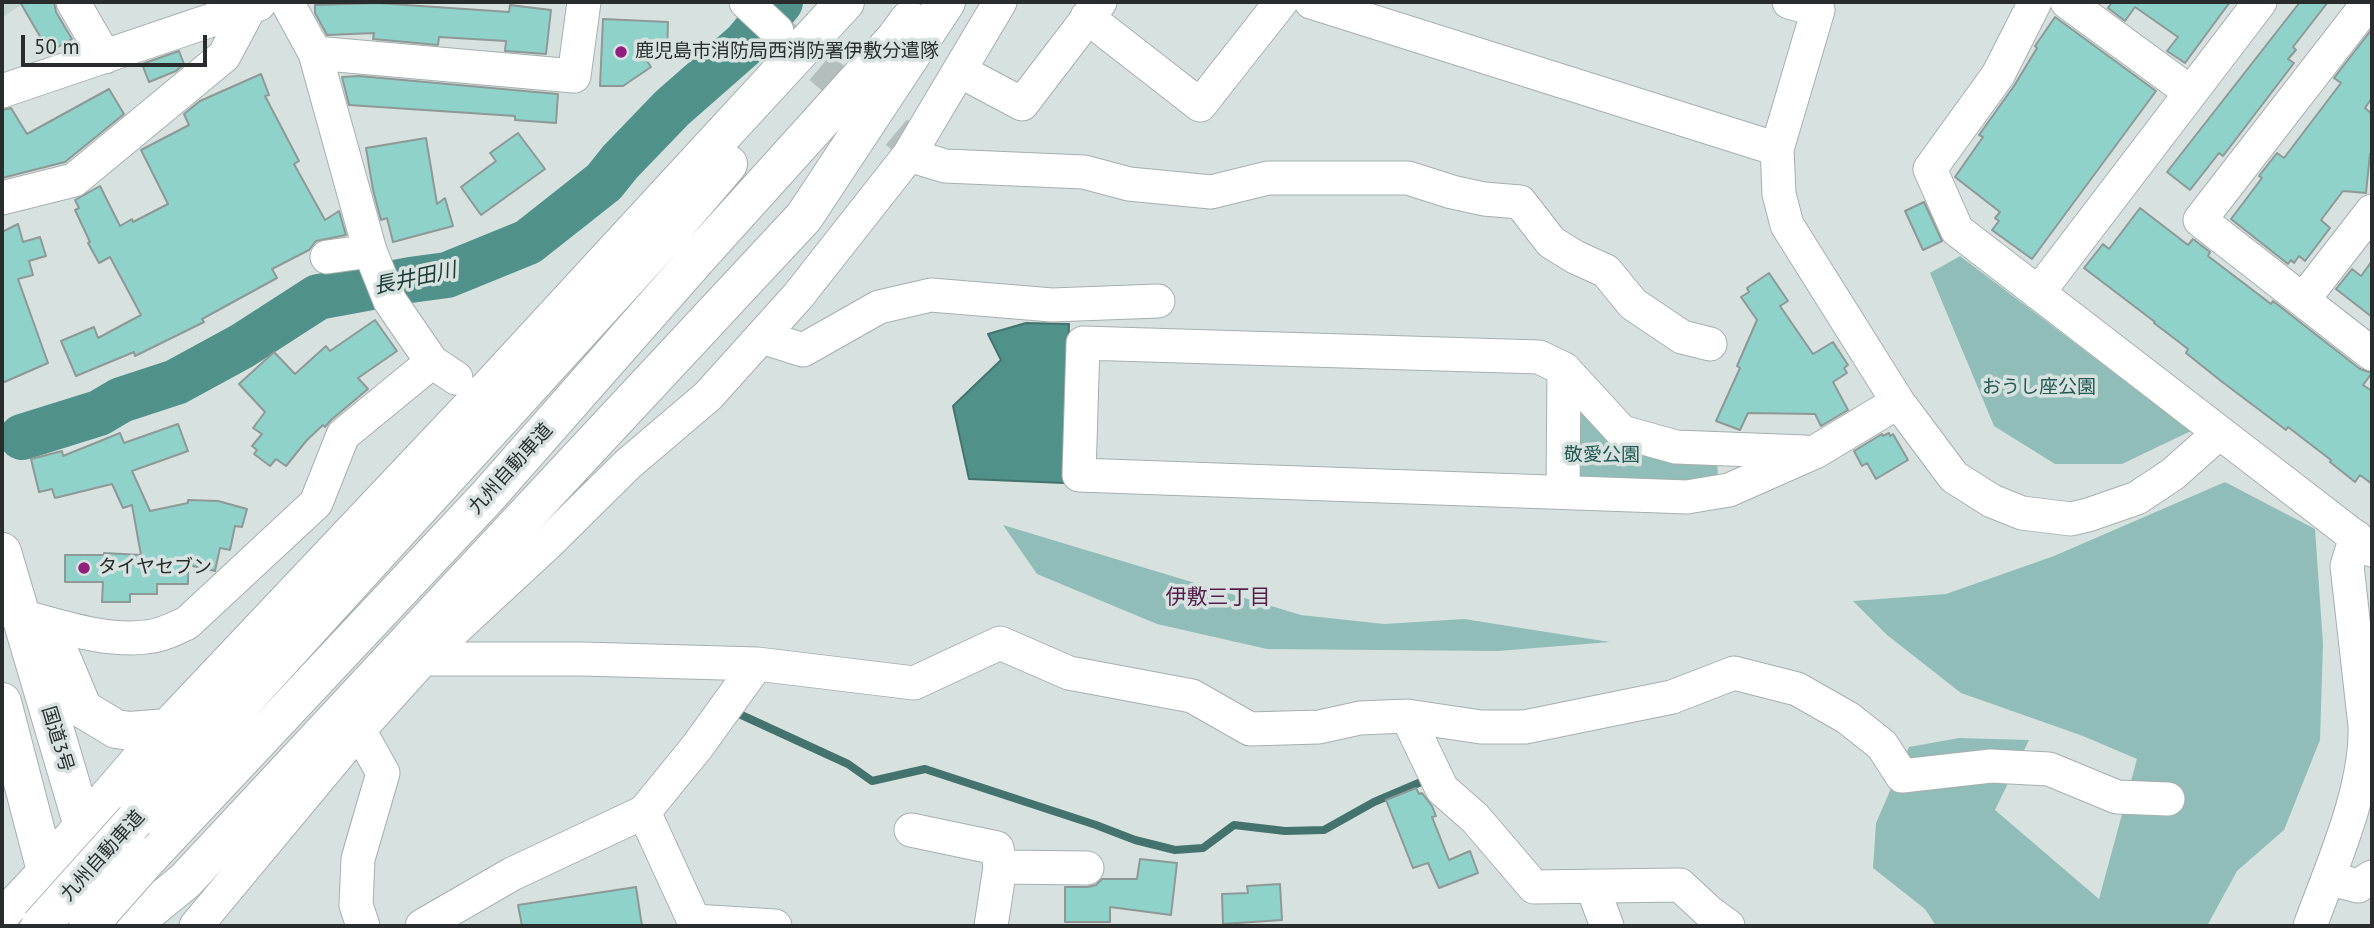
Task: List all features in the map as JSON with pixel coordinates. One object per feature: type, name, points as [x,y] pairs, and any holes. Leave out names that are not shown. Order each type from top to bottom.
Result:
[{"type":"highway","points":[[47,868],[168,728],[446,434],[845,2]]},
{"type":"highway","name":"九州自動車道","points":[[40,926],[670,232],[864,2]]},
{"type":"highway","name":"九州自動車道","points":[[88,926],[149,857],[487,497],[895,39],[923,2]]},
{"type":"highway","points":[[130,926],[185,881],[804,217],[946,2]]},
{"type":"highway","name":"国道3号","points":[[2,552],[111,926]]},
{"type":"highway","points":[[19,615],[60,652],[83,709],[116,729],[131,731],[168,728]]},
{"type":"highway","points":[[2,702],[47,868],[58,926]]},
{"type":"street","points":[[73,2],[105,57]]},
{"type":"street","points":[[19,615],[70,629],[122,637],[145,638],[187,623],[316,503],[343,435],[444,370],[390,301],[370,251],[315,53],[287,2]]},
{"type":"street","points":[[315,53],[574,76],[584,2]]},
{"type":"street","points":[[746,2],[775,29]]},
{"type":"street","points":[[196,926],[359,730],[423,659],[583,499],[708,396],[798,296],[909,155],[1000,2]]},
{"type":"street","points":[[960,71],[1022,104],[1094,10],[1200,105],[1281,2]]},
{"type":"street","points":[[1311,2],[1777,149]]},
{"type":"street","points":[[1789,2],[1818,10],[1777,149],[1779,194],[1787,225],[1898,402],[1954,477],[1992,500],[2022,513],[2071,519],[2137,498],[2173,474],[2219,433]]},
{"type":"street","points":[[2035,2],[1998,75],[1930,169],[1956,230],[2364,543],[2347,566],[2366,751],[2361,780],[2310,926]]},
{"type":"street","points":[[2038,293],[2260,2]]},
{"type":"street","points":[[2368,2],[2200,220],[2372,354]]},
{"type":"street","points":[[2,91],[257,5]]},
{"type":"street","points":[[2,198],[74,180],[225,56],[257,5]]},
{"type":"street","points":[[2078,5],[2190,92]]},
{"type":"street","points":[[909,155],[945,166],[1084,172],[1129,184],[1211,192],[1268,178],[1408,178],[1473,197],[1520,202],[1551,242],[1574,257],[1606,271],[1633,304],[1682,337],[1710,344]]},
{"type":"street","points":[[2303,300],[2372,211]]},
{"type":"street","points":[[327,257],[370,251]]},
{"type":"street","points":[[762,337],[803,350],[879,307],[931,295],[1052,305],[1158,301]]},
{"type":"street","points":[[1815,452],[1676,447],[1622,432],[1564,369],[1539,357],[1083,343],[1079,475],[1687,497],[1729,490],[1815,452],[1898,402]]},
{"type":"street","points":[[1563,491],[1564,369]]},
{"type":"street","points":[[423,659],[583,659],[757,664],[914,683],[1000,643],[1069,673],[1192,696],[1250,729],[1319,727],[1360,718],[1407,716],[1481,727],[1525,727],[1672,697],[1734,673],[1797,689],[1848,718],[1882,745],[1902,776],[1991,766],[2049,769],[2117,797],[2168,799]]},
{"type":"street","points":[[422,926],[512,874],[643,812],[696,747],[757,664]]},
{"type":"street","points":[[1407,716],[1442,789],[1475,818],[1534,887],[1680,884],[1728,926]]},
{"type":"street","points":[[359,730],[383,773],[358,859],[356,905],[363,926]]},
{"type":"street","points":[[643,812],[694,924],[775,926]]},
{"type":"street","points":[[911,830],[997,848],[1000,867],[990,926]]},
{"type":"street","points":[[1000,867],[1087,868]]},
{"type":"street","points":[[2,916],[47,868]]},
{"type":"street","points":[[2328,878],[2358,886],[2372,877]]},
{"type":"street","points":[[1591,886],[1607,926]]},
{"type":"shaded area","points":[[2,2],[25,2],[2,18]]},
{"type":"shaded area","points":[[1026,323],[1069,324],[1064,483],[969,479],[953,406],[1001,360],[988,334]]},
{"type":"green space","name":"おうし座公園","points":[[1960,256],[2191,431],[2122,464],[2055,464],[1994,426],[1930,273]]},
{"type":"green space","name":"敬愛公園","points":[[1578,387],[1621,437],[1717,456],[1718,481],[1584,484],[1573,473]]},
{"type":"green space","points":[[2225,482],[2315,529],[2323,644],[2320,740],[2284,830],[2237,871],[2207,926],[1936,926],[1925,909],[1873,868],[1876,823],[1909,747],[1959,738],[2029,740],[1995,810],[2099,899],[2137,759],[2083,736],[1961,693],[1887,635],[1853,601],[1946,594],[2054,556]]},
{"type":"green space","points":[[1003,525],[1301,615],[1384,624],[1464,619],[1610,642],[1498,651],[1267,649],[1157,624],[1037,574]]},
{"type":"building","points":[[20,2],[54,2],[56,12],[72,39],[49,52]]},
{"type":"building","points":[[2112,2],[2230,2],[2185,63],[2167,51],[2178,37],[2135,7],[2125,21],[2108,8]]},
{"type":"building","points":[[2300,2],[2328,2],[2293,47],[2296,50],[2288,59],[2294,63],[2223,156],[2219,153],[2190,190],[2167,172]]},
{"type":"building","points":[[377,3],[509,12],[510,5],[551,10],[546,54],[505,51],[506,41],[439,37],[438,45],[373,39],[374,33],[327,35],[315,13],[315,5]]},
{"type":"building","points":[[2055,17],[2156,91],[2032,259],[1992,230],[1999,221],[1995,218],[2000,212],[1955,177],[1983,137],[1979,135],[2014,86],[2037,48],[2035,46]]},
{"type":"building","name":"鹿児島市消防局西消防署伊敷分遣隊","points":[[603,19],[668,22],[667,53],[641,52],[651,67],[623,86],[600,86]]},
{"type":"building","points":[[2372,29],[2372,98],[2365,108],[2372,114],[2372,156],[2370,154],[2366,193],[2343,191],[2321,220],[2330,228],[2305,261],[2299,256],[2294,263],[2291,260],[2288,264],[2231,219],[2277,153],[2284,158],[2341,83],[2334,78]]},
{"type":"building","points":[[179,51],[184,64],[176,71],[149,82],[142,64]]},
{"type":"building","points":[[261,74],[269,95],[265,96],[299,161],[294,164],[325,220],[339,211],[346,235],[316,241],[309,250],[272,269],[277,278],[202,319],[204,322],[135,356],[134,352],[76,376],[61,341],[94,327],[98,338],[141,315],[110,257],[99,263],[75,210],[79,208],[75,200],[100,186],[120,226],[168,204],[141,150],[189,125],[184,114],[200,101]]},
{"type":"building","points":[[359,76],[558,94],[556,123],[515,120],[515,116],[349,105],[342,77]]},
{"type":"building","points":[[109,89],[124,114],[65,162],[2,178],[2,110],[11,108],[27,134]]},
{"type":"building","points":[[518,133],[545,169],[481,215],[461,187],[496,161],[490,153]]},
{"type":"building","points":[[426,138],[437,204],[445,198],[453,226],[393,242],[387,218],[381,220],[366,148]]},
{"type":"building","points":[[1924,202],[1942,241],[1923,250],[1905,211]]},
{"type":"building","points":[[2140,208],[2188,245],[2193,239],[2210,252],[2208,256],[2271,304],[2273,301],[2360,369],[2372,373],[2363,385],[2372,391],[2372,484],[2360,475],[2355,482],[2288,427],[2286,430],[2221,381],[2186,353],[2188,349],[2084,268],[2103,244],[2109,249]]},
{"type":"building","points":[[18,224],[23,242],[40,237],[46,256],[29,261],[33,275],[18,279],[48,363],[2,383],[2,232]]},
{"type":"building","points":[[2372,261],[2372,317],[2336,289],[2352,269],[2361,276]]},
{"type":"building","points":[[1769,273],[1788,301],[1780,306],[1813,354],[1833,342],[1848,365],[1844,368],[1847,373],[1833,382],[1848,410],[1821,426],[1815,414],[1748,413],[1740,430],[1716,421],[1740,368],[1737,366],[1757,320],[1741,297],[1749,292],[1747,288]]},
{"type":"building","points":[[375,320],[397,351],[358,378],[368,389],[307,440],[286,466],[276,459],[270,466],[254,454],[257,450],[252,446],[262,434],[253,428],[265,412],[239,384],[274,352],[295,374],[326,346],[330,351]]},
{"type":"building","points":[[178,424],[188,451],[132,471],[150,511],[188,503],[188,500],[218,501],[247,509],[242,527],[235,526],[230,550],[220,548],[215,571],[188,565],[188,584],[157,584],[157,594],[130,594],[130,602],[102,602],[103,582],[65,582],[65,555],[141,555],[132,505],[123,508],[112,484],[55,498],[52,489],[39,492],[31,459],[62,451],[63,456],[120,433],[124,443]]},
{"type":"building","points":[[1889,433],[1890,436],[1893,434],[1908,460],[1876,479],[1867,463],[1862,466],[1854,451],[1882,434],[1883,436]]},
{"type":"building","points":[[1416,788],[1432,806],[1436,816],[1432,817],[1449,860],[1470,851],[1478,873],[1439,888],[1428,863],[1413,868],[1386,800]]},
{"type":"building","points":[[1140,859],[1177,863],[1171,915],[1110,907],[1110,922],[1065,922],[1065,887],[1087,887],[1096,885],[1102,879],[1137,879]]},
{"type":"building","points":[[1280,884],[1282,920],[1223,924],[1222,894],[1248,893],[1247,886]]},
{"type":"building","points":[[636,887],[642,926],[522,926],[518,905]]},
{"type":"waterway","name":"長井田川","points":[[22,437],[99,413],[121,400],[176,382],[242,346],[318,297],[447,275],[528,242],[604,182],[672,108],[746,43],[780,2]]},
{"type":"waterway","points":[[737,713],[848,764],[872,781],[925,769],[1135,840],[1175,850],[1203,848],[1234,825],[1285,831],[1324,830],[1374,802],[1421,782]]},
{"type":"tunnel","points":[[782,35],[914,147]]},
{"type":"tunnel","points":[[481,402],[579,494]]},
{"type":"place","name":"鹿児島市消防局西消防署伊敷分遣隊","points":[[621,52]]},
{"type":"place","name":"タイヤセブン","points":[[84,568]]},
{"type":"district","name":"伊敷三丁目","points":[[1218,598]]}]
